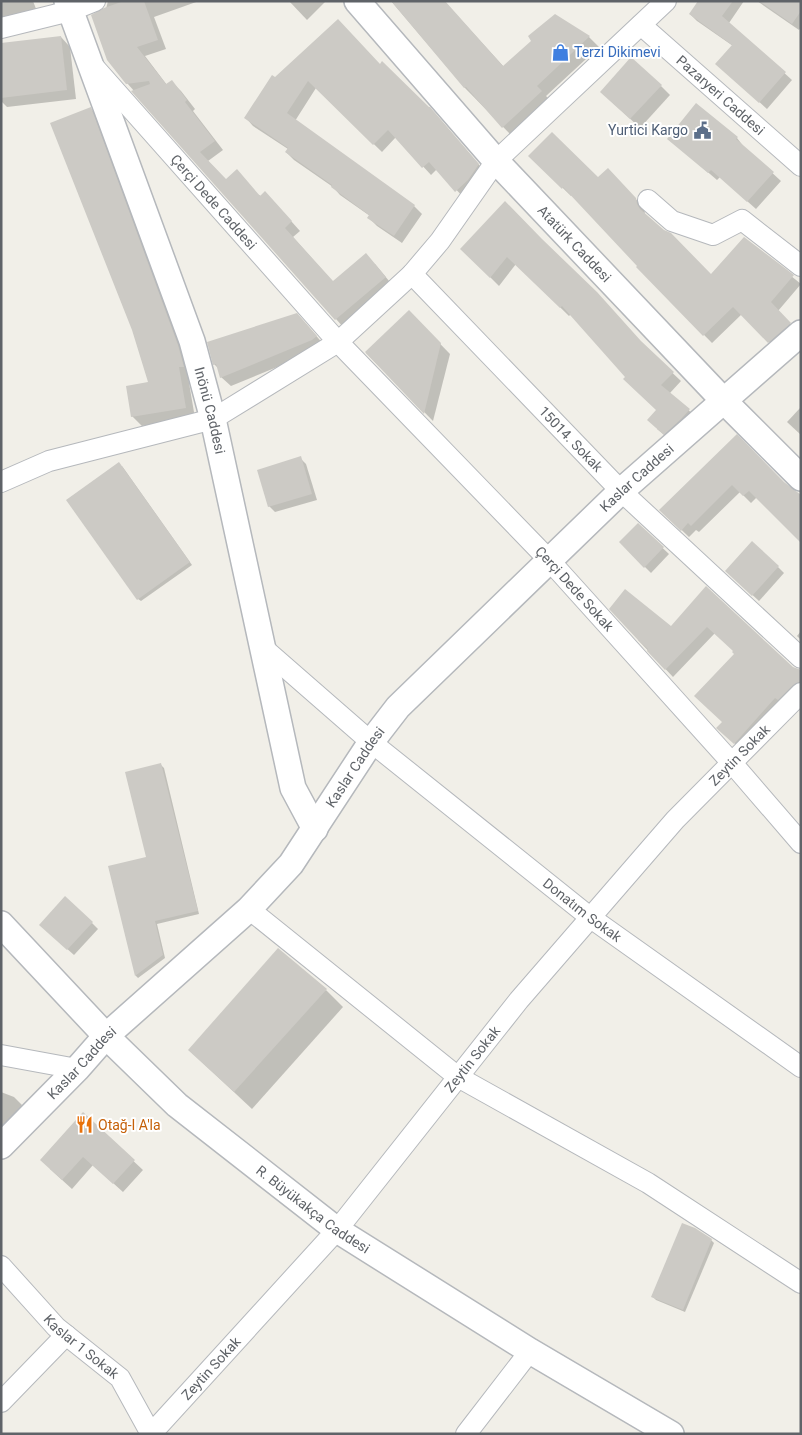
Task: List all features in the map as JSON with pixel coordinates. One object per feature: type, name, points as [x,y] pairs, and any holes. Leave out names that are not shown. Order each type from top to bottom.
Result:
[{"type":"street","points":[[1,28],[68,6],[95,1]]},
{"type":"street","name":"Atatürk Caddesi","points":[[358,1],[496,161],[723,400],[801,478]]},
{"type":"street","points":[[1,482],[49,461],[213,419],[338,342],[412,274],[440,241],[496,161],[665,2]]},
{"type":"street","name":"Inönü Caddesi","points":[[68,6],[192,341],[213,419],[293,788],[314,829]]},
{"type":"street","name":"Pazaryeri Caddesi","points":[[641,25],[801,166]]},
{"type":"street","name":"Çerçi Dede Caddesi","points":[[88,60],[338,342]]},
{"type":"street","points":[[648,200],[672,221],[713,235],[742,220],[801,266]]},
{"type":"street","name":"15014. Sokak","points":[[412,274],[621,490],[801,658]]},
{"type":"street","name":"Kaslar Caddesi","points":[[1,1146],[77,1069],[106,1036],[249,909],[291,864],[372,742],[398,707],[621,490],[801,333]]},
{"type":"street","name":"Çerçi Dede Sokak","points":[[338,342],[549,560],[732,763],[801,843]]},
{"type":"street","name":"Donatım Sokak","points":[[261,646],[372,742],[591,918],[801,1067]]},
{"type":"street","name":"Zeytin Sokak","points":[[151,1434],[337,1230],[519,1000],[676,820],[801,693]]},
{"type":"street","points":[[249,909],[458,1077],[648,1183],[801,1283]]},
{"type":"street","name":"R. Büyükakça Caddesi","points":[[1,924],[106,1036],[176,1105],[337,1230],[530,1351],[670,1434]]},
{"type":"street","points":[[1,1055],[77,1069]]},
{"type":"street","name":"Kaslar 1 Sokak","points":[[1,1266],[56,1327],[120,1378],[151,1434]]},
{"type":"street","points":[[1,1402],[66,1334]]},
{"type":"street","points":[[466,1434],[530,1351]]},
{"type":"building","points":[[124,1],[144,1],[158,40],[137,47],[166,84],[172,80],[187,100],[185,102],[215,141],[200,152],[226,179],[237,169],[260,196],[265,191],[292,221],[285,228],[333,281],[366,253],[386,277],[335,320],[131,91],[150,84],[149,81],[126,84],[107,60],[91,15]]},
{"type":"building","points":[[391,1],[445,1],[503,66],[531,41],[528,36],[555,14],[590,36],[537,86],[542,91],[502,128],[466,87],[464,88]]},
{"type":"building","points":[[698,1],[733,1],[722,16],[786,72],[759,103],[715,64],[732,45],[689,14]]},
{"type":"building","points":[[759,1],[801,1],[801,11],[792,24]]},
{"type":"building","points":[[338,19],[380,64],[382,61],[430,107],[479,164],[468,180],[455,192],[429,162],[422,168],[388,130],[373,145],[308,81],[287,113],[415,205],[394,236],[367,218],[369,215],[331,187],[332,185],[285,152],[288,148],[244,118],[272,75],[275,77]]},
{"type":"building","points":[[61,36],[67,90],[1,98],[1,43]]},
{"type":"building","points":[[631,57],[662,85],[630,119],[600,92]]},
{"type":"building","points":[[696,103],[738,137],[736,139],[774,172],[747,202],[711,170],[708,173],[667,139]]},
{"type":"building","points":[[91,107],[178,345],[184,367],[179,367],[186,408],[131,417],[126,386],[148,382],[132,330],[50,123]]},
{"type":"building","points":[[552,132],[598,177],[608,168],[636,198],[640,209],[664,230],[671,233],[711,274],[744,237],[794,275],[771,302],[791,323],[768,343],[733,307],[703,336],[636,267],[563,187],[562,189],[528,156]]},
{"type":"building","points":[[505,201],[597,292],[641,341],[674,372],[661,385],[690,409],[664,435],[647,420],[656,410],[623,379],[625,377],[562,306],[560,308],[507,257],[490,278],[460,249]]},
{"type":"building","points":[[409,310],[441,343],[424,414],[365,352]]},
{"type":"building","points":[[297,313],[317,336],[312,340],[220,378],[216,364],[213,365],[207,342]]},
{"type":"building","points":[[737,434],[784,482],[801,495],[801,543],[749,491],[743,496],[732,485],[691,526],[688,523],[681,531],[659,510]]},
{"type":"building","points":[[301,456],[312,494],[268,507],[257,470]]},
{"type":"building","points":[[119,462],[190,562],[137,600],[66,500]]},
{"type":"building","points":[[638,523],[664,547],[644,568],[619,542]]},
{"type":"building","points":[[752,541],[779,566],[752,596],[725,571]]},
{"type":"building","points":[[706,586],[793,667],[801,670],[801,681],[793,685],[778,700],[775,698],[734,744],[716,728],[722,722],[694,696],[734,654],[733,651],[707,627],[665,670],[647,651],[648,649],[609,609],[625,589],[671,626]]},
{"type":"building","points":[[161,763],[198,911],[155,921],[163,955],[135,976],[108,866],[146,857],[125,772]]},
{"type":"building","points":[[65,896],[93,922],[67,950],[39,925]]},
{"type":"building","points":[[278,948],[327,989],[234,1092],[188,1050]]},
{"type":"building","points":[[83,1112],[135,1160],[113,1184],[83,1157],[62,1180],[40,1160]]},
{"type":"building","points":[[682,1223],[695,1228],[712,1239],[683,1310],[651,1297]]},
{"type":"place","name":"Terzi Dikimevi","points":[[560,52]]},
{"type":"place","name":"Yurtici Kargo","points":[[702,130]]},
{"type":"place","name":"Otağ-I A'la","points":[[84,1125]]}]
